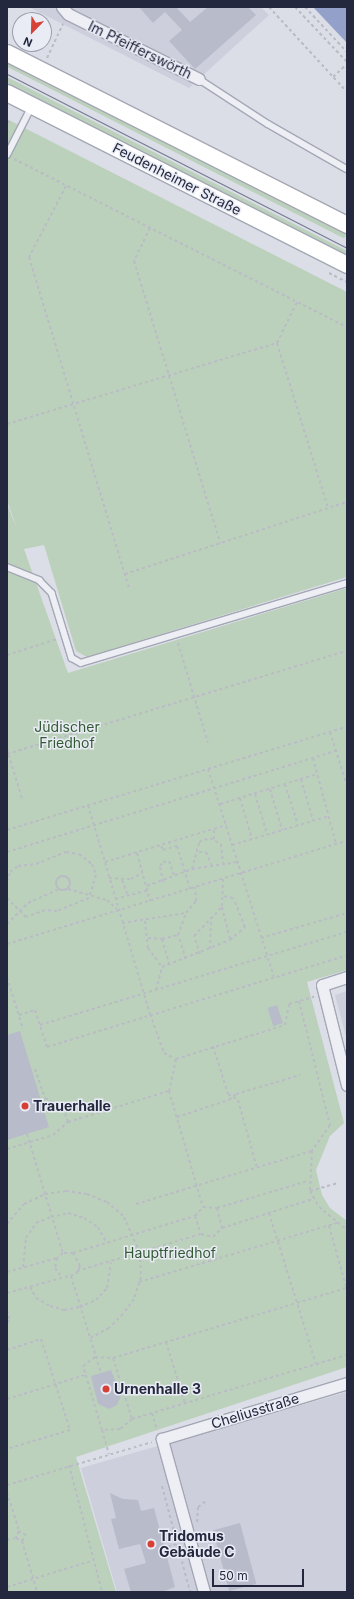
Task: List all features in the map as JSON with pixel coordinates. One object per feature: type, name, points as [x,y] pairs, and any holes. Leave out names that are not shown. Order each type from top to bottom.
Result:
[{"type":"main road","points":[[7,53],[347,225]]},
{"type":"main road","name":"Feudenheimer Straße","points":[[7,93],[347,265]]},
{"type":"street","name":"Im Pfeifferswörth","points":[[65,11],[199,79]]},
{"type":"street","points":[[347,977],[322,985],[347,1085]]},
{"type":"street","name":"Cheliusstraße","points":[[162,1439],[347,1383]]},
{"type":"street","points":[[162,1439],[204,1592]]},
{"type":"lane","points":[[199,79],[268,124],[347,169]]},
{"type":"lane","points":[[7,155],[32,106]]},
{"type":"lane","points":[[7,567],[39,580],[52,593],[72,658],[81,663],[347,583]]},
{"type":"path","points":[[269,7],[347,92]]},
{"type":"path","points":[[295,7],[347,63],[333,77]]},
{"type":"path","points":[[305,7],[346,51],[340,55]]},
{"type":"path","points":[[47,59],[65,11]]},
{"type":"path","points":[[7,155],[347,327]]},
{"type":"path","points":[[66,186],[29,257],[129,588]]},
{"type":"path","points":[[150,228],[134,261],[220,543]]},
{"type":"path","points":[[297,302],[277,343],[328,508]]},
{"type":"path","points":[[7,424],[73,406],[169,375],[277,343]]},
{"type":"path","points":[[125,574],[347,502]]},
{"type":"path","points":[[7,655],[65,637]]},
{"type":"path","points":[[178,643],[208,743]]},
{"type":"path","points":[[8,754],[347,651]]},
{"type":"path","points":[[7,830],[88,804],[347,727]]},
{"type":"path","points":[[330,732],[347,786]]},
{"type":"path","points":[[7,749],[22,800]]},
{"type":"path","points":[[7,852],[336,751]]},
{"type":"path","points":[[313,758],[336,844]]},
{"type":"path","points":[[208,768],[240,874],[274,977]]},
{"type":"path","points":[[220,804],[317,774]]},
{"type":"path","points":[[301,779],[313,820]]},
{"type":"path","points":[[285,784],[298,825]]},
{"type":"path","points":[[270,789],[282,830]]},
{"type":"path","points":[[255,794],[267,834]]},
{"type":"path","points":[[240,798],[252,839]]},
{"type":"path","points":[[88,804],[118,910],[150,1014],[164,1053],[176,1058],[285,1025],[289,1004],[325,995]]},
{"type":"path","points":[[232,845],[329,816]]},
{"type":"path","points":[[105,862],[226,825]]},
{"type":"path","points":[[214,828],[214,839]]},
{"type":"path","points":[[192,869],[199,853],[200,842],[214,839],[221,844],[223,863]]},
{"type":"path","points":[[7,944],[347,841]]},
{"type":"path","points":[[161,846],[163,850],[177,846],[186,871],[190,889]]},
{"type":"path","points":[[7,882],[10,872],[18,866],[36,864],[66,852],[79,854],[92,864],[96,875],[90,894],[85,902],[66,904],[57,911],[26,916],[18,911],[7,898]]},
{"type":"path","points":[[199,853],[206,852],[212,866]]},
{"type":"path","points":[[137,853],[150,901]]},
{"type":"path","points":[[163,882],[160,866],[163,862],[169,861],[174,875]]},
{"type":"path","points":[[147,886],[163,882],[174,875],[192,869],[237,862]]},
{"type":"path","points":[[109,878],[122,880],[142,873]]},
{"type":"path","points":[[59,889],[56,881],[63,876],[70,880],[68,889]]},
{"type":"path","points":[[223,879],[222,908],[230,940]]},
{"type":"path","points":[[122,880],[127,894]]},
{"type":"path","points":[[186,959],[178,935],[186,913],[196,901],[195,887]]},
{"type":"path","points":[[7,924],[18,911],[28,903],[59,889],[68,889],[90,894],[107,900],[118,910]]},
{"type":"path","points":[[115,899],[127,894],[148,890]]},
{"type":"path","points":[[156,990],[162,967],[200,954],[230,940],[245,927],[233,898],[222,896]]},
{"type":"path","points":[[200,954],[194,936],[222,908]]},
{"type":"path","points":[[122,922],[145,921],[155,915],[186,913]]},
{"type":"path","points":[[261,938],[347,913]]},
{"type":"path","points":[[210,949],[211,919]]},
{"type":"path","points":[[145,921],[148,948],[162,967]]},
{"type":"path","points":[[40,1025],[347,932]]},
{"type":"path","points":[[148,938],[162,939],[178,935]]},
{"type":"path","points":[[162,939],[168,964]]},
{"type":"path","points":[[19,1014],[35,1010],[47,1047],[150,1014],[347,955]]},
{"type":"path","points":[[7,977],[23,1029]]},
{"type":"path","points":[[299,1001],[330,1125],[312,1151],[308,1181],[310,1191],[313,1200],[337,1224],[347,1230]]},
{"type":"path","points":[[213,1046],[228,1094],[238,1100],[257,1168]]},
{"type":"path","points":[[176,1058],[169,1091],[203,1207]]},
{"type":"path","points":[[35,1069],[45,1098],[63,1108],[68,1122]]},
{"type":"path","points":[[177,1117],[300,1075]]},
{"type":"path","points":[[7,1149],[53,1135],[68,1122],[169,1091]]},
{"type":"path","points":[[27,1134],[63,1253]]},
{"type":"path","points":[[136,1204],[312,1151]]},
{"type":"path","points":[[203,1207],[217,1208],[308,1181]]},
{"type":"path","points":[[310,1191],[338,1183]]},
{"type":"path","points":[[7,1224],[24,1204],[45,1194],[66,1191],[100,1200],[124,1217],[133,1234],[140,1253],[139,1282],[123,1314],[109,1328],[90,1338]]},
{"type":"path","points":[[7,1293],[61,1276],[71,1276],[78,1272],[201,1234],[212,1237],[222,1228],[313,1200]]},
{"type":"path","points":[[7,1272],[57,1258],[63,1253],[73,1253],[195,1216],[203,1207]]},
{"type":"path","points":[[217,1208],[222,1228]]},
{"type":"path","points":[[24,1267],[26,1238],[36,1223],[51,1217],[68,1213],[84,1218],[98,1227],[106,1242]]},
{"type":"path","points":[[269,1213],[316,1364]]},
{"type":"path","points":[[195,1216],[201,1234]]},
{"type":"path","points":[[139,1282],[337,1224]]},
{"type":"path","points":[[109,1454],[83,1366],[95,1357],[113,1358],[347,1289],[329,1226]]},
{"type":"path","points":[[73,1253],[79,1261],[78,1272]]},
{"type":"path","points":[[57,1258],[56,1268],[61,1276]]},
{"type":"path","points":[[30,1286],[36,1298],[50,1306],[64,1310],[80,1307],[96,1300],[107,1288],[112,1274],[111,1262]]},
{"type":"path","points":[[71,1276],[101,1373]]},
{"type":"path","points":[[7,1310],[10,1321],[7,1322]]},
{"type":"path","points":[[7,1350],[41,1339],[70,1430],[7,1449]]},
{"type":"path","points":[[166,1342],[185,1403]]},
{"type":"path","points":[[102,1430],[120,1429],[132,1419],[347,1355]]},
{"type":"path","points":[[113,1358],[132,1419]]},
{"type":"path","points":[[7,1398],[86,1375]]},
{"type":"path","points":[[7,1485],[69,1465],[162,1439],[152,1413]]},
{"type":"path","points":[[150,1443],[152,1450]]},
{"type":"path","points":[[69,1465],[102,1592]]},
{"type":"path","points":[[159,1478],[190,1592]]},
{"type":"path","points":[[7,1492],[19,1531],[16,1538]]},
{"type":"path","points":[[19,1531],[26,1535],[22,1541],[37,1592]]},
{"type":"path","points":[[7,1540],[16,1538],[22,1541]]},
{"type":"path","points":[[162,1548],[177,1544]]},
{"type":"path","points":[[7,1587],[94,1560]]},
{"type":"shaded area","points":[[29,7],[261,7],[269,15],[189,88],[52,19],[52,12],[39,12]]},
{"type":"shaded area","points":[[347,991],[347,1040],[335,995]]},
{"type":"shaded area","points":[[347,1392],[347,1592],[117,1592],[81,1468]]},
{"type":"green space","points":[[7,61],[346,234],[344,238],[7,67]]},
{"type":"green space","points":[[7,77],[347,251],[347,257],[7,84]]},
{"type":"green space","points":[[37,115],[347,273],[347,275],[36,117]]},
{"type":"green space","points":[[7,119],[347,292],[347,577],[87,657],[76,651],[44,545],[24,549],[68,673],[347,588],[347,970],[307,982],[344,1123],[330,1136],[316,1170],[322,1195],[330,1208],[347,1221],[347,1367],[76,1457],[116,1592],[7,1592],[7,504],[18,531],[7,501]]},
{"type":"water","points":[[313,7],[347,7],[347,43]]},
{"type":"building","points":[[139,7],[176,7],[190,22],[208,7],[248,7],[256,15],[195,69],[169,41],[182,30],[165,12],[153,23]]},
{"type":"building","points":[[277,1005],[283,1023],[273,1026],[267,1008]]},
{"type":"building","name":"Trauerhalle","points":[[20,1031],[49,1127],[7,1140],[7,1035]]},
{"type":"building","name":"Urnenhalle 3","points":[[111,1370],[121,1396],[117,1405],[109,1409],[98,1404],[91,1376]]},
{"type":"building","name":"Tridomus Gebäude C","points":[[110,1493],[123,1499],[138,1500],[141,1511],[154,1508],[175,1587],[162,1592],[131,1592],[124,1569],[146,1563],[140,1544],[119,1549],[111,1519],[116,1518]]},
{"type":"building","points":[[240,1523],[256,1584],[229,1591],[213,1530]]},
{"type":"tram line","points":[[7,74],[347,248]]},
{"type":"place","name":"Trauerhalle","points":[[25,1106]]},
{"type":"place","name":"Urnenhalle 3","points":[[106,1389]]},
{"type":"place","name":"Tridomus Gebäude C","points":[[151,1544]]},
{"type":"park label","name":"Jüdischer Friedhof","points":[[67,736]]},
{"type":"park label","name":"Hauptfriedhof","points":[[170,1253]]}]
